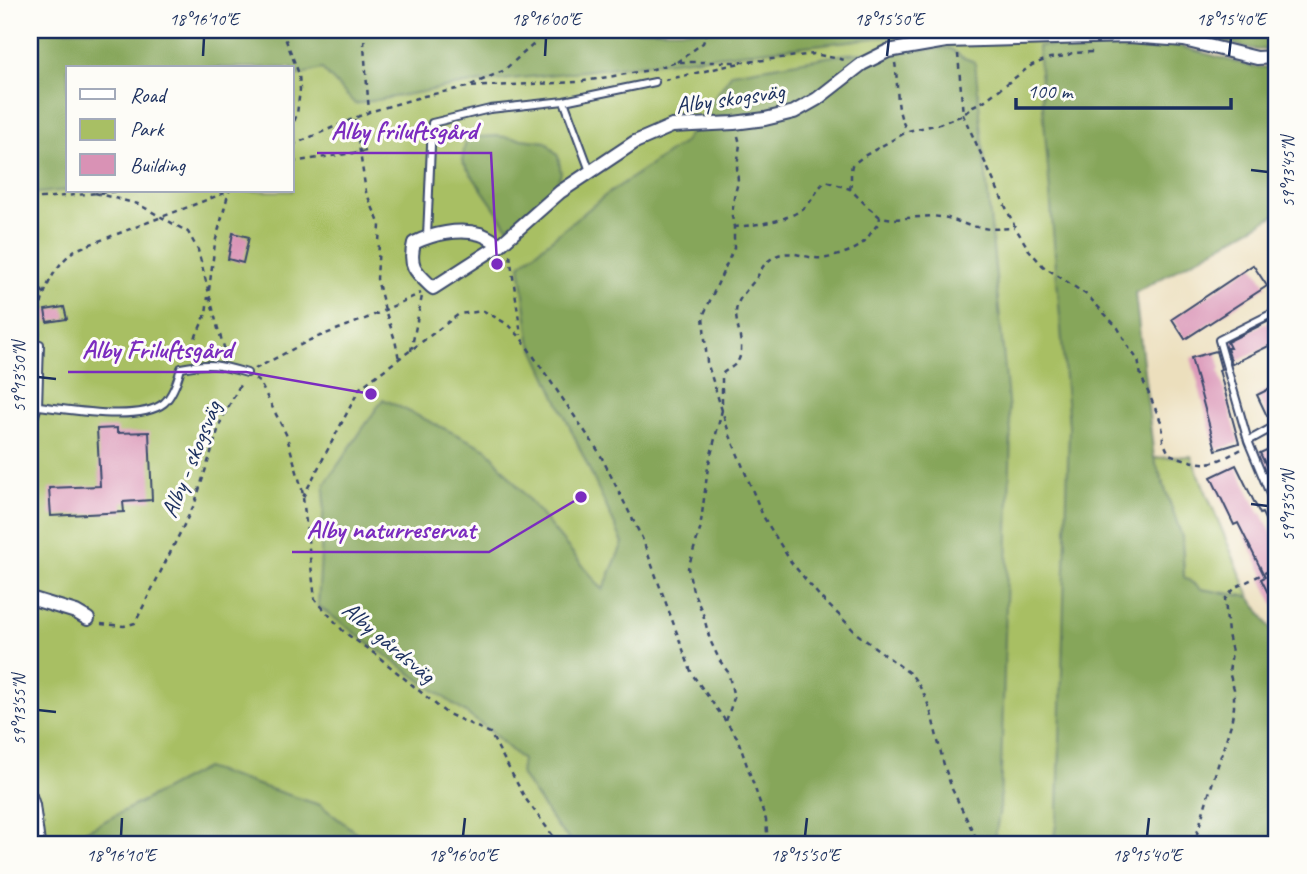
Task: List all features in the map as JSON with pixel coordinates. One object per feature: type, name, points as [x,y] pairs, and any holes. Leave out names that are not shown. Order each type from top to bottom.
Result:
[{"type":"street","name":"Alby skogsväg","points":[[428,290],[504,242],[560,192],[635,142],[672,126],[734,123],[794,112],[817,99],[862,64],[887,51],[957,40],[1129,36],[1184,40],[1257,58],[1277,57]]},
{"type":"street","points":[[428,290],[414,270],[411,256],[414,243],[427,236],[464,231],[504,242]]},
{"type":"street","points":[[30,598],[76,612],[88,620]]},
{"type":"street","points":[[30,796],[38,844]]},
{"type":"lane","points":[[427,236],[432,123],[490,109],[564,101],[655,82]]},
{"type":"lane","points":[[564,101],[590,171]]},
{"type":"lane","points":[[1277,311],[1219,340],[1248,441],[1277,511]]},
{"type":"lane","points":[[30,430],[38,406],[40,344]]},
{"type":"lane","points":[[30,404],[118,414],[148,410],[163,404],[170,396],[181,368],[199,364],[219,365],[247,373]]},
{"type":"lane","points":[[1248,441],[1277,425]]},
{"type":"lane","points":[[30,456],[30,548]]},
{"type":"path","points":[[282,30],[299,74],[300,90],[294,122]]},
{"type":"path","points":[[365,30],[369,113]]},
{"type":"path","points":[[467,87],[503,71],[534,44],[540,30]]},
{"type":"path","points":[[677,62],[703,43],[708,30]]},
{"type":"path","points":[[957,40],[963,115],[1016,228],[1029,250],[1043,266],[1087,295],[1118,328],[1138,360],[1141,376],[1162,424],[1163,440],[1169,454],[1192,463],[1207,464],[1242,449],[1248,441]]},
{"type":"path","points":[[894,50],[898,106],[908,131]]},
{"type":"path","points":[[850,189],[852,165],[908,131],[963,115],[1032,65],[1072,53],[1099,51]]},
{"type":"path","points":[[655,82],[747,62],[814,54],[862,64]]},
{"type":"path","points":[[294,144],[369,113],[424,96],[467,87],[578,82],[650,70],[677,62],[747,62]]},
{"type":"path","points":[[355,119],[366,192],[380,225],[377,279],[399,359]]},
{"type":"path","points":[[734,123],[740,144],[738,183],[732,216],[734,248],[703,316],[707,362],[729,433],[763,516],[791,562],[822,599],[857,634],[912,676],[923,692],[952,789],[979,844]]},
{"type":"path","points":[[294,162],[366,151]]},
{"type":"path","points":[[734,228],[760,225],[794,215],[808,205],[826,181],[850,189],[880,217],[894,219],[932,216],[989,229],[1016,228]]},
{"type":"path","points":[[30,199],[108,192]]},
{"type":"path","points":[[40,344],[39,322],[43,293],[63,259],[75,250],[227,192]]},
{"type":"path","points":[[181,368],[206,314],[215,243],[230,192]]},
{"type":"path","points":[[95,193],[138,204],[188,232],[198,250],[231,368]]},
{"type":"path","points":[[726,721],[734,698],[730,680],[710,640],[688,568],[700,530],[708,467],[722,409],[722,374],[732,368],[741,354],[737,305],[764,265],[773,258],[794,253],[828,258],[856,249],[867,240],[880,217]]},
{"type":"path","points":[[504,242],[522,338]]},
{"type":"path","points":[[30,262],[43,293]]},
{"type":"path","points":[[247,373],[310,340],[428,290]]},
{"type":"path","points":[[411,351],[428,290]]},
{"type":"path","points":[[303,497],[360,388],[459,314],[484,311],[509,325],[522,338],[599,452],[642,538],[692,674],[737,737],[766,820],[768,844]]},
{"type":"path","name":"Alby - skogsväg","points":[[88,620],[107,625],[124,626],[135,623],[195,503],[221,421],[247,373]]},
{"type":"path","name":"Alby gårdsväg","points":[[260,383],[286,434],[303,497],[315,598],[344,632],[446,713],[490,733],[525,798],[559,844]]},
{"type":"path","points":[[1195,844],[1234,707],[1234,689],[1229,672],[1233,652],[1228,634],[1225,599],[1236,587],[1277,567]]},
{"type":"green space","points":[[30,30],[1095,30],[1074,66],[1217,844],[30,844]]},
{"type":"green space","points":[[30,30],[947,30],[466,84],[355,104],[322,69],[294,76],[294,66],[66,66],[66,190],[30,194]]},
{"type":"green space","points":[[1146,30],[1277,30],[1277,49],[1256,50],[1191,34]]},
{"type":"green space","points":[[1172,44],[1254,67],[1277,67],[1277,214],[1135,293],[1154,458],[1182,537],[1184,577],[1201,589],[1250,597],[1277,638],[1277,844],[1053,844],[1058,811],[1069,427],[1038,46]]},
{"type":"green space","points":[[950,48],[975,62],[1011,432],[1000,808],[994,844],[574,844],[558,828],[520,773],[522,760],[489,730],[318,606],[325,484],[383,399],[487,449],[603,590],[623,543],[530,340],[520,265],[606,195],[683,143],[732,73],[845,54]]},
{"type":"green space","points":[[497,136],[546,142],[558,156],[561,173],[555,189],[508,227],[462,161],[466,140]]},
{"type":"green space","points":[[1191,456],[1250,597],[1201,589],[1184,577],[1182,537],[1154,458]]},
{"type":"green space","points":[[205,768],[320,805],[371,844],[66,844],[65,842]]},
{"type":"building","points":[[233,233],[249,237],[243,263],[228,259]]},
{"type":"building","points":[[1253,265],[1267,286],[1185,339],[1172,319]]},
{"type":"building","points":[[64,307],[67,319],[47,322],[45,310]]},
{"type":"building","points":[[1277,317],[1277,342],[1232,364],[1227,342]]},
{"type":"building","points":[[1216,351],[1239,443],[1216,450],[1191,358]]},
{"type":"building","points":[[1277,385],[1277,412],[1267,416],[1257,395]]},
{"type":"building","points":[[117,428],[117,433],[149,432],[152,500],[123,502],[124,512],[51,516],[49,488],[100,486],[97,429]]},
{"type":"building","points":[[1277,445],[1277,488],[1260,453]]},
{"type":"building","points":[[1236,465],[1277,544],[1277,611],[1261,579],[1265,577],[1238,523],[1234,525],[1211,477]]},
{"type":"place","name":"Alby friluftsgård","points":[[497,264]]},
{"type":"place","name":"Alby Friluftsgård","points":[[371,394]]},
{"type":"place","name":"Alby naturreservat","points":[[581,497]]}]
